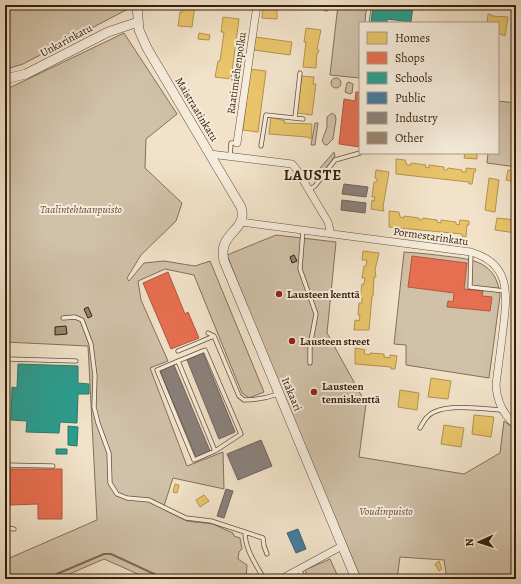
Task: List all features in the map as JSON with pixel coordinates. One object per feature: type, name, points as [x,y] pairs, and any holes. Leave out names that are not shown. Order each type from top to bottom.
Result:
[{"type":"street","name":"Maistraatinkatu","points":[[136,5],[138,22],[147,48],[240,207],[241,222]]},
{"type":"street","name":"Raatimiehenpolku","points":[[237,143],[257,5]]},
{"type":"street","name":"Unkarinkatu","points":[[5,79],[26,74],[108,32],[138,22]]},
{"type":"street","points":[[210,154],[292,164],[328,222],[331,234]]},
{"type":"street","name":"Pormestarinkatu","points":[[241,222],[471,252],[487,259],[497,268],[503,278],[506,291],[506,306],[496,385],[498,400],[502,410],[516,425]]},
{"type":"street","name":"Itäkaari","points":[[241,222],[226,239],[222,253],[356,579]]},
{"type":"street","points":[[281,579],[342,546]]},
{"type":"lane","points":[[367,22],[370,5]]},
{"type":"lane","points":[[295,118],[300,73]]},
{"type":"lane","points":[[261,146],[266,115],[303,119]]},
{"type":"lane","points":[[230,156],[231,143],[237,143]]},
{"type":"lane","points":[[309,190],[315,186],[336,160],[359,152]]},
{"type":"lane","points":[[303,230],[300,269],[316,314],[310,346],[310,363]]},
{"type":"lane","points":[[471,252],[470,287],[506,291]]},
{"type":"lane","points":[[63,318],[75,317],[82,320],[91,344],[95,376],[94,407],[109,453],[110,482],[117,494],[127,498],[149,500],[186,518],[211,521],[263,538],[267,554]]},
{"type":"lane","points":[[208,333],[214,336],[240,396],[244,400],[268,397],[279,393]]},
{"type":"lane","points":[[178,351],[214,336]]},
{"type":"lane","points":[[205,350],[241,434],[215,451],[194,460],[157,370],[178,361],[205,350]]},
{"type":"lane","points":[[8,359],[76,360]]},
{"type":"lane","points":[[178,361],[215,451]]},
{"type":"lane","points":[[420,428],[424,419],[434,411],[467,408],[502,410]]},
{"type":"lane","points":[[5,465],[53,466]]},
{"type":"lane","points":[[5,528],[14,529]]},
{"type":"lane","points":[[245,532],[246,545],[249,553],[264,579]]},
{"type":"lane","points":[[299,569],[305,579]]},
{"type":"green space","points":[[5,5],[129,5],[128,9],[23,64],[10,68],[5,57]]},
{"type":"green space","points":[[338,5],[368,5],[366,22],[359,22],[359,78],[330,75]]},
{"type":"green space","name":"Taalintehtaanpuisto","points":[[124,33],[177,114],[146,139],[145,168],[182,203],[176,221],[141,255],[127,278],[129,281],[144,263],[164,261],[195,266],[210,261],[264,392],[249,398],[242,393],[194,275],[165,269],[138,281],[141,300],[168,361],[150,368],[187,466],[223,452],[224,489],[173,478],[163,509],[187,521],[213,524],[233,533],[234,536],[240,538],[242,549],[239,552],[238,559],[247,565],[246,579],[149,579],[104,559],[58,579],[5,579],[5,560],[97,520],[88,346],[5,342],[5,90]]},
{"type":"green space","points":[[334,78],[338,78],[340,79],[340,87],[334,88],[331,85],[331,81]]},
{"type":"green space","points":[[349,82],[353,84],[352,93],[350,94],[345,92],[347,83]]},
{"type":"green space","points":[[499,101],[516,103],[516,167],[487,163],[488,154],[499,154]]},
{"type":"green space","points":[[332,113],[335,115],[336,119],[333,139],[325,145],[322,141],[327,127],[327,117]]},
{"type":"green space","points":[[315,123],[318,123],[315,145],[311,145]]},
{"type":"green space","points":[[334,152],[335,156],[316,182],[313,176]]},
{"type":"green space","name":"Voudinpuisto","points":[[276,235],[336,242],[327,333],[366,404],[359,457],[464,474],[500,453],[504,421],[516,430],[516,579],[447,579],[444,560],[400,557],[397,579],[361,579],[276,379],[227,255]]},
{"type":"green space","points":[[404,252],[454,257],[473,261],[481,264],[494,275],[498,284],[500,296],[489,378],[406,365],[406,345],[394,344]]},
{"type":"green space","points":[[330,559],[339,579],[309,579],[305,570]]},
{"type":"building: Homes","points":[[183,5],[195,5],[192,27],[178,26],[180,12],[182,12]]},
{"type":"building: Homes","points":[[263,5],[277,5],[277,19],[262,18]]},
{"type":"building: Homes","points":[[329,5],[328,11],[324,11],[325,9],[291,6]]},
{"type":"building: Homes","points":[[488,14],[492,16],[508,17],[505,36],[499,33],[499,22],[487,22]]},
{"type":"building: Homes","points":[[223,17],[239,19],[231,79],[215,77],[218,61],[220,61],[224,32],[221,32]]},
{"type":"building: Homes","points":[[306,28],[321,30],[317,49],[319,50],[317,53],[316,68],[303,67]]},
{"type":"building: Homes","points":[[199,33],[210,35],[209,40],[198,39]]},
{"type":"building: Homes","points":[[255,37],[292,42],[290,55],[254,50]]},
{"type":"building: Homes","points":[[250,69],[266,71],[258,132],[243,130]]},
{"type":"building: Homes","points":[[302,76],[314,77],[313,84],[316,84],[312,115],[297,113]]},
{"type":"building: Homes","points":[[271,117],[285,121],[284,123],[312,124],[311,139],[307,137],[269,134]]},
{"type":"building: Homes","points":[[465,154],[477,154],[477,159],[464,158]]},
{"type":"building: Homes","points":[[396,159],[405,160],[407,165],[411,165],[411,163],[426,165],[425,167],[429,168],[429,165],[444,167],[444,170],[447,170],[448,168],[466,172],[466,168],[476,169],[472,184],[469,184],[469,182],[396,174]]},
{"type":"building: Homes","points":[[376,170],[389,172],[383,207],[384,211],[371,209],[372,200],[374,201],[375,197],[372,197],[374,182],[377,182],[377,179],[375,178]]},
{"type":"building: Homes","points":[[508,170],[516,171],[516,182],[506,180]]},
{"type":"building: Homes","points":[[489,178],[499,180],[495,212],[485,210]]},
{"type":"building: Homes","points":[[389,211],[399,212],[400,217],[404,218],[404,216],[419,218],[419,220],[422,220],[423,218],[437,220],[437,222],[441,223],[441,220],[456,222],[456,224],[459,225],[460,220],[469,221],[469,225],[467,225],[466,237],[462,236],[462,234],[389,227]]},
{"type":"building: Homes","points":[[497,218],[516,220],[516,233],[495,230]]},
{"type":"building: Homes","points":[[363,251],[379,253],[375,270],[376,277],[374,277],[369,330],[354,330],[355,320],[359,321],[359,303],[362,303],[362,297],[360,297],[362,284],[364,284],[365,278],[362,278],[364,266],[366,266],[367,260],[362,260]]},
{"type":"building: Homes","points":[[355,348],[365,350],[364,354],[384,354],[384,357],[390,358],[390,355],[397,356],[395,369],[391,369],[391,367],[355,364]]},
{"type":"building: Homes","points":[[431,378],[451,381],[448,399],[428,397]]},
{"type":"building: Homes","points":[[400,390],[419,393],[417,410],[398,407]]},
{"type":"building: Homes","points":[[474,415],[494,417],[491,437],[472,434]]},
{"type":"building: Homes","points":[[444,425],[464,428],[461,447],[441,444]]},
{"type":"building: Homes","points":[[175,484],[179,485],[177,493],[173,492]]},
{"type":"building: Homes","points":[[204,495],[209,501],[200,507],[196,500]]},
{"type":"building: Homes","points":[[439,561],[442,569],[439,571],[435,564]]},
{"type":"building: Shops","points":[[356,92],[359,92],[359,147],[339,144],[344,99],[355,101]]},
{"type":"building: Shops","points":[[412,256],[467,263],[464,289],[483,291],[482,296],[492,297],[490,311],[447,307],[448,301],[453,302],[454,293],[408,287]]},
{"type":"building: Shops","points":[[168,272],[185,314],[188,312],[199,338],[171,349],[143,283]]},
{"type":"building: Shops","points":[[9,469],[62,469],[62,519],[38,519],[38,504],[10,505]]},
{"type":"building: Schools","points":[[373,5],[413,6],[411,22],[387,19],[387,22],[371,22]]},
{"type":"building: Schools","points":[[18,364],[78,366],[78,383],[89,384],[89,394],[78,394],[77,423],[60,422],[59,433],[26,432],[27,421],[11,420],[12,387],[17,388]]},
{"type":"building: Schools","points":[[68,426],[78,427],[77,446],[68,445]]},
{"type":"building: Schools","points":[[56,449],[67,449],[67,454],[56,454]]},
{"type":"building: Public","points":[[298,529],[306,549],[296,553],[287,533]]},
{"type":"building: Industry","points":[[344,184],[368,187],[366,197],[342,194]]},
{"type":"building: Industry","points":[[342,200],[366,203],[365,213],[341,210]]},
{"type":"building: Industry","points":[[203,353],[235,432],[219,439],[187,360]]},
{"type":"building: Industry","points":[[174,365],[210,451],[196,457],[160,371]]},
{"type":"building: Industry","points":[[261,440],[272,466],[238,480],[227,454]]},
{"type":"building: Industry","points":[[226,489],[233,491],[224,518],[217,516]]},
{"type":"building: Other","points":[[294,255],[297,261],[292,263],[290,257]]},
{"type":"building: Other","points":[[88,307],[92,316],[88,318],[84,309]]},
{"type":"building: Other","points":[[66,326],[67,334],[55,335],[55,327]]},
{"type":"waterway","points":[[45,579],[104,554],[111,554],[165,579]]},
{"type":"place","name":"Lausteen kenttä","points":[[279,294]]},
{"type":"place","name":"Lausteen street","points":[[292,341]]},
{"type":"place","name":"Lausteen tenniskenttä","points":[[314,392]]},
{"type":"district","name":"LAUSTE","points":[[313,175]]}]
